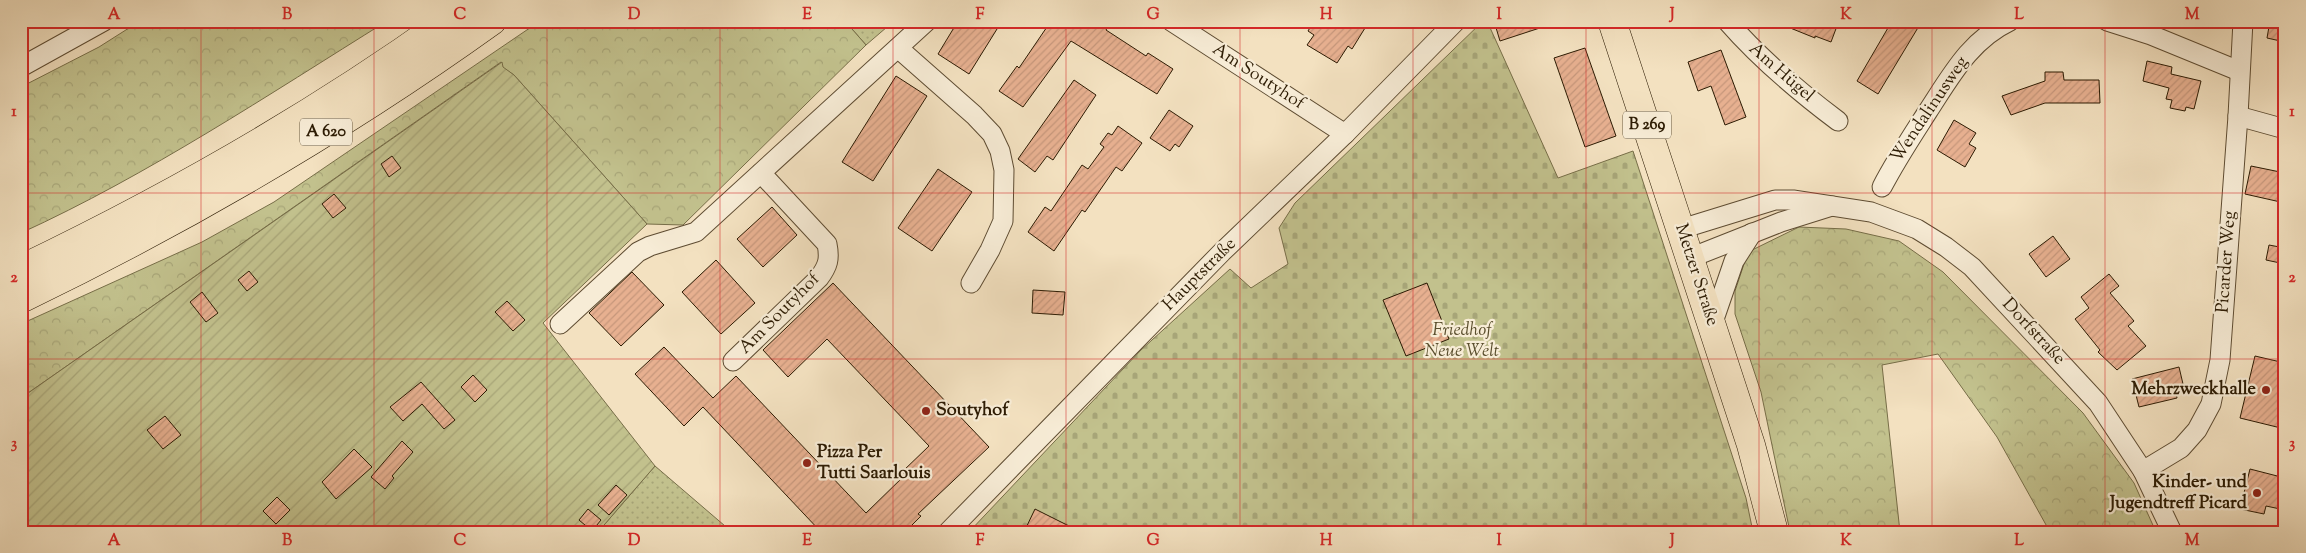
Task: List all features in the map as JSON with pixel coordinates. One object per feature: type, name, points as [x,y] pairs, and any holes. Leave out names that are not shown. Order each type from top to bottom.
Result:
[{"type":"main road","name":"A 620","points":[[21,269],[204,175],[336,94],[446,21]]},
{"type":"main road","name":"A 620","points":[[21,299],[85,268],[228,191],[359,112],[492,21]]},
{"type":"main road","name":"Metzer Straße","points":[[1612,21],[1751,445],[1774,532]]},
{"type":"street","points":[[21,67],[104,21]]},
{"type":"street","points":[[560,324],[638,252],[650,246],[696,232],[927,21]]},
{"type":"street","name":"Am Soutyhof","points":[[1172,21],[1345,134]]},
{"type":"street","name":"Hauptstraße","points":[[948,532],[1222,252],[1345,134],[1456,21]]},
{"type":"street","name":"Am Hügel","points":[[1727,21],[1752,50],[1794,88],[1838,121]]},
{"type":"street","name":"Wendalinusweg","points":[[1882,187],[1896,160],[1958,64],[1978,42],[1996,28],[2010,21]]},
{"type":"street","points":[[2107,21],[2151,35],[2239,70]]},
{"type":"street","name":"Picarder Weg","points":[[2143,471],[2181,448],[2197,430],[2211,404],[2220,360],[2243,21]]},
{"type":"street","points":[[898,48],[974,115],[992,134],[1000,151],[1004,170],[1002,221],[990,250],[971,282]]},
{"type":"street","points":[[2238,116],[2285,129]]},
{"type":"street","name":"Am Soutyhof","points":[[733,361],[819,278],[827,268],[829,256],[827,244],[761,173]]},
{"type":"street","name":"Dorfstraße","points":[[1681,230],[1775,200],[1811,202],[1871,212],[1917,229],[1946,247],[1972,267],[2098,403],[2143,471],[2172,532]]},
{"type":"street","name":"Dorfstraße","points":[[1690,258],[1752,233],[1832,206]]},
{"type":"street","points":[[1712,325],[1734,262],[1752,233]]},
{"type":"green space","points":[[140,21],[387,21],[161,160],[115,186],[21,233],[21,87],[99,47]]},
{"type":"green space","points":[[540,21],[845,21],[866,45],[683,225],[647,224],[514,75],[502,67],[501,62],[21,398],[21,324],[202,242],[274,202]]},
{"type":"green space","points":[[845,21],[894,21],[866,45]]},
{"type":"green space","name":"Friedhof Neue Welt","points":[[1483,21],[1487,21],[1558,178],[1633,151],[1746,498],[1753,532],[969,532],[1141,350],[1230,269],[1251,288],[1288,264],[1279,228],[1295,203]]},
{"type":"green space","points":[[502,62],[503,67],[514,75],[647,224],[543,323],[655,466],[598,532],[21,532],[21,398]]},
{"type":"green space","points":[[1799,227],[1846,229],[1899,241],[1943,272],[2083,413],[2134,483],[2156,532],[2050,532],[1997,437],[1938,354],[1882,365],[1900,532],[1790,532],[1761,392],[1735,314],[1735,291],[1748,252]]},
{"type":"green space","points":[[655,466],[732,532],[598,532]]},
{"type":"building","points":[[958,21],[1002,21],[969,74],[938,54]]},
{"type":"building","points":[[1051,21],[1111,21],[1106,30],[1146,56],[1148,53],[1173,69],[1157,94],[1071,41],[1023,107],[999,91],[1017,66],[1019,68]]},
{"type":"building","points":[[1314,21],[1355,21],[1365,28],[1352,49],[1348,46],[1337,63],[1307,45],[1314,35],[1308,31]]},
{"type":"building","points":[[1494,21],[1551,21],[1552,24],[1500,41]]},
{"type":"building","points":[[1773,21],[1825,21],[1837,26],[1831,42],[1815,36],[1815,38]]},
{"type":"building","points":[[1892,21],[1922,21],[1878,94],[1857,81]]},
{"type":"building","points":[[2270,21],[2285,21],[2285,42],[2267,38]]},
{"type":"building","points":[[1585,48],[1616,136],[1585,147],[1554,58]]},
{"type":"building","points":[[1721,50],[1746,117],[1725,125],[1711,86],[1698,91],[1688,62]]},
{"type":"building","points":[[2147,61],[2172,67],[2171,74],[2201,81],[2194,109],[2186,107],[2185,111],[2170,108],[2172,100],[2166,99],[2169,88],[2143,81]]},
{"type":"building","points":[[2045,72],[2063,72],[2064,80],[2099,80],[2100,103],[2045,103],[2011,115],[2002,96],[2045,81]]},
{"type":"building","points":[[896,76],[927,96],[873,181],[842,162]]},
{"type":"building","points":[[1074,80],[1096,95],[1053,160],[1047,156],[1035,172],[1018,159]]},
{"type":"building","points":[[1169,110],[1193,126],[1179,147],[1175,144],[1170,151],[1150,138]]},
{"type":"building","points":[[1954,120],[1976,133],[1969,144],[1976,148],[1965,167],[1937,150]]},
{"type":"building","points":[[1118,126],[1142,143],[1122,171],[1116,167],[1085,212],[1082,210],[1054,251],[1028,232],[1045,207],[1051,211],[1082,165],[1088,169],[1104,147],[1100,144],[1108,133],[1112,135]]},
{"type":"building","points":[[392,156],[401,168],[389,177],[381,164]]},
{"type":"building","points":[[2251,166],[2285,173],[2285,203],[2245,194]]},
{"type":"building","points":[[938,169],[972,192],[932,251],[898,228]]},
{"type":"building","points":[[334,194],[346,208],[333,218],[322,204]]},
{"type":"building","points":[[772,207],[797,235],[763,267],[737,239]]},
{"type":"building","points":[[2053,236],[2070,259],[2046,277],[2029,254]]},
{"type":"building","points":[[2269,245],[2285,248],[2285,264],[2266,260]]},
{"type":"building","points":[[716,260],[755,303],[721,334],[682,292]]},
{"type":"building","points":[[249,271],[258,282],[247,291],[238,280]]},
{"type":"building","points":[[632,272],[664,305],[621,346],[589,313]]},
{"type":"building","points":[[2109,274],[2119,286],[2110,293],[2134,321],[2128,326],[2146,346],[2117,370],[2098,352],[2100,350],[2075,319],[2089,308],[2081,297]]},
{"type":"building","points":[[833,283],[989,447],[918,514],[921,516],[905,532],[821,532],[703,407],[684,426],[635,374],[664,347],[713,398],[736,376],[866,513],[905,475],[902,472],[929,446],[827,339],[788,377],[763,350]]},
{"type":"building","points":[[1427,283],[1449,339],[1406,356],[1383,300]]},
{"type":"building","points":[[1033,290],[1065,292],[1063,315],[1032,313]]},
{"type":"building","points":[[202,292],[218,313],[206,322],[190,302]]},
{"type":"building","points":[[507,301],[525,320],[513,331],[495,312]]},
{"type":"building","name":"Mehrzweckhalle","points":[[2255,356],[2285,363],[2285,429],[2240,418]]},
{"type":"building","points":[[2179,367],[2183,384],[2175,386],[2177,398],[2139,407],[2132,379]]},
{"type":"building","points":[[473,375],[487,390],[475,402],[461,387]]},
{"type":"building","points":[[421,382],[455,420],[444,429],[422,404],[403,421],[390,407]]},
{"type":"building","points":[[165,416],[181,435],[163,449],[147,430]]},
{"type":"building","points":[[402,441],[413,452],[392,476],[394,478],[385,489],[371,477]]},
{"type":"building","points":[[354,449],[372,467],[336,499],[322,482]]},
{"type":"building","points":[[2250,469],[2285,478],[2285,510],[2266,506],[2264,514],[2240,509]]},
{"type":"building","points":[[616,485],[627,495],[609,515],[598,505]]},
{"type":"building","points":[[277,497],[290,510],[276,524],[263,511]]},
{"type":"building","points":[[588,509],[601,520],[592,531],[579,520]]},
{"type":"building","points":[[1035,509],[1081,532],[1024,532]]},
{"type":"place","name":"Mehrzweckhalle","points":[[2266,390]]},
{"type":"place","name":"Soutyhof","points":[[926,411]]},
{"type":"place","name":"Pizza Per Tutti Saarlouis","points":[[807,463]]},
{"type":"place","name":"Kinder- und Jugendtreff Picard","points":[[2257,493]]}]
